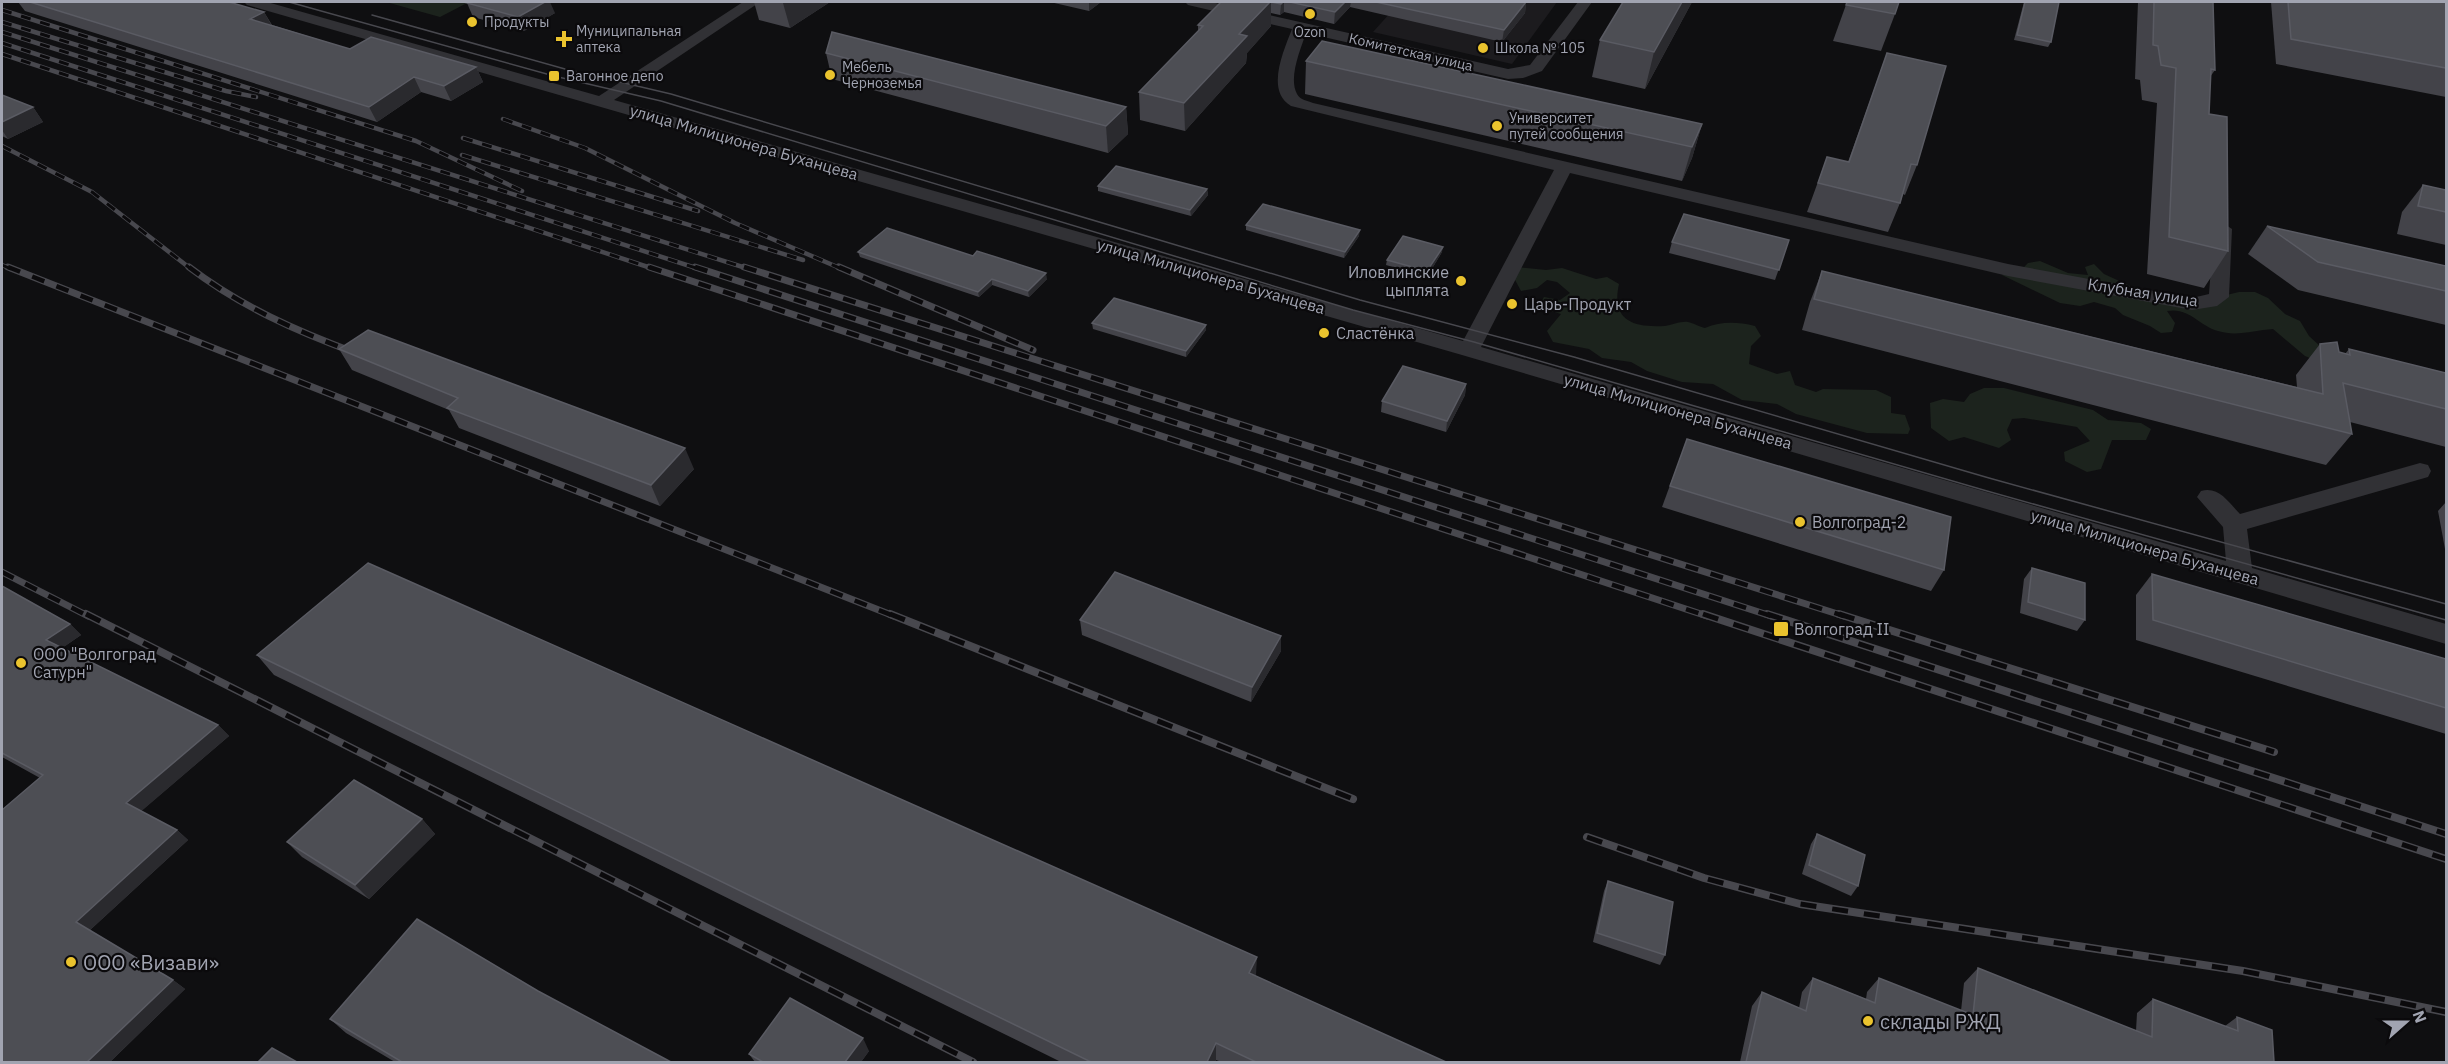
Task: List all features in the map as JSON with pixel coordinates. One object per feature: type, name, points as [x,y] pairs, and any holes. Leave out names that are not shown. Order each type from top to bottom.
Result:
[{"type":"street","name":"улица Милиционера Буханцева","points":[[252,2],[1469,350],[2446,634]]},
{"type":"street","points":[[602,101],[753,2]]},
{"type":"street","name":"Комитетская улица","points":[[1193,2],[1508,74],[1524,73],[1536,68],[1585,2]]},
{"type":"street","points":[[1301,26],[1289,56],[1286,92],[1292,101],[1308,107],[1564,167],[1469,350]]},
{"type":"street","name":"Клубная улица","points":[[1564,167],[2008,270],[2192,304],[2210,302],[2219,297],[2222,215]]},
{"type":"street","points":[[2235,524],[2420,471]]},
{"type":"street","points":[[2209,497],[2235,524],[2240,574]]},
{"type":"shaded area","points":[[386,2],[469,2],[440,17]]},
{"type":"shaded area","name":"Школа № 105","points":[[1400,2],[1557,2],[1512,64],[1373,32]]},
{"type":"shaded area","points":[[2040,261],[2068,273],[2088,275],[2085,267],[2094,264],[2104,274],[2139,290],[2206,300],[2239,292],[2255,292],[2268,298],[2285,314],[2300,321],[2309,336],[2321,347],[2327,365],[2305,356],[2273,329],[2225,333],[2175,310],[2167,311],[2175,323],[2172,332],[2161,333],[2123,315],[2115,308],[2094,302],[2080,306],[2060,303],[2002,275],[2008,269],[2022,269],[2028,263]]},
{"type":"shaded area","points":[[1515,267],[1546,270],[1562,268],[1596,279],[1607,277],[1619,284],[1617,296],[1621,314],[1634,323],[1665,326],[1685,322],[1705,328],[1730,323],[1755,326],[1761,336],[1751,346],[1749,364],[1777,374],[1790,371],[1795,385],[1816,392],[1823,389],[1876,390],[1891,397],[1891,413],[1905,415],[1910,429],[1908,434],[1867,433],[1796,414],[1777,404],[1742,400],[1713,384],[1682,382],[1647,371],[1631,362],[1602,358],[1589,349],[1553,342],[1547,331],[1561,314],[1538,307],[1544,297],[1560,300],[1570,293],[1557,282],[1547,280],[1537,288],[1521,291],[1514,278]]},
{"type":"shaded area","points":[[1984,388],[2004,388],[2093,410],[2108,420],[2141,423],[2151,429],[2146,440],[2112,440],[2101,469],[2087,472],[2065,461],[2064,452],[2090,441],[2077,427],[2024,418],[2012,419],[2007,430],[2011,440],[1999,448],[1964,437],[1949,441],[1931,428],[1930,403],[1943,399],[1964,402],[1970,394]]},
{"type":"building","points":[[30,2],[229,2],[264,12],[250,19],[350,49],[371,37],[476,67],[444,86],[414,77],[369,107]]},
{"type":"building","points":[[545,2],[518,17],[467,3]]},
{"type":"building","points":[[1221,2],[1270,2],[1239,34],[1247,36],[1184,103],[1139,92],[1203,26],[1198,25]]},
{"type":"building","points":[[1290,2],[1345,2],[1335,12]]},
{"type":"building","points":[[1376,2],[1526,2],[1504,30]]},
{"type":"building","points":[[1623,2],[1682,2],[1654,52],[1600,40]]},
{"type":"building","points":[[1847,2],[1899,2],[1895,14],[1846,5]]},
{"type":"building","points":[[2025,2],[2059,2],[2051,42],[2017,35]]},
{"type":"building","points":[[2154,2],[2213,2],[2215,70],[2211,69],[2209,114],[2227,117],[2228,251],[2169,237],[2176,68],[2161,65],[2158,46],[2153,45]]},
{"type":"building","points":[[2288,2],[2446,2],[2446,68],[2291,39]]},
{"type":"building","points":[[832,32],[1126,107],[1106,126],[826,53]]},
{"type":"building","points":[[1322,41],[1702,124],[1692,147],[1306,61]]},
{"type":"building","points":[[1887,53],[1946,66],[1917,165],[1911,164],[1900,203],[1818,183],[1827,157],[1849,162]]},
{"type":"building","points":[[2,95],[33,107],[2,122]]},
{"type":"building","points":[[1116,166],[1207,189],[1190,210],[1098,186]]},
{"type":"building","points":[[2423,185],[2446,190],[2446,212],[2418,206]]},
{"type":"building","points":[[1263,204],[1360,230],[1345,252],[1246,225]]},
{"type":"building","points":[[1684,214],[1789,240],[1779,270],[1672,242]]},
{"type":"building","points":[[2267,226],[2446,266],[2446,291],[2318,262]]},
{"type":"building","points":[[887,228],[973,256],[977,251],[1046,273],[1028,291],[992,279],[978,292],[858,252]]},
{"type":"building","points":[[1403,236],[1443,247],[1427,271],[1387,260]]},
{"type":"building","points":[[1822,271],[2323,394],[2320,344],[2337,342],[2339,352],[2350,355],[2349,349],[2446,373],[2446,409],[2343,383],[2352,434],[1814,299]]},
{"type":"building","points":[[1114,298],[1206,325],[1186,351],[1092,323]]},
{"type":"building","points":[[368,330],[685,448],[651,485],[447,408],[458,398],[339,349]]},
{"type":"building","points":[[1403,366],[1466,384],[1447,421],[1382,401]]},
{"type":"building","points":[[1687,439],[1951,517],[1944,570],[1670,486]]},
{"type":"building","points":[[368,563],[1257,957],[1249,973],[1446,1062],[1256,1062],[1216,1043],[1207,1062],[1091,1062],[257,655]]},
{"type":"building","points":[[2032,568],[2085,583],[2085,620],[2028,602]]},
{"type":"building","points":[[1115,572],[1281,636],[1252,687],[1080,620]]},
{"type":"building","points":[[2152,574],[2446,659],[2446,708],[2153,620]]},
{"type":"building","points":[[2,586],[70,624],[46,640],[218,725],[126,803],[177,830],[76,922],[173,980],[87,1062],[2,1062],[2,810],[43,775],[2,753]]},
{"type":"building","points":[[354,780],[422,819],[355,885],[287,842]]},
{"type":"building","points":[[1817,834],[1865,855],[1858,886],[1809,865]]},
{"type":"building","points":[[1608,881],[1673,902],[1665,955],[1597,933]]},
{"type":"building","points":[[417,919],[538,991],[671,1062],[402,1062],[330,1019]]},
{"type":"building","name":"склады РЖД","points":[[1978,968],[2152,1037],[2153,999],[2238,1031],[2237,1017],[2272,1030],[2274,1062],[1746,1062],[1762,992],[1806,1011],[1813,978],[1875,1003],[1879,978],[1973,1015]]},
{"type":"building","points":[[790,998],[863,1038],[845,1062],[763,1062],[749,1054]]},
{"type":"building","points":[[272,1048],[297,1062],[258,1062]]},
{"type":"tram line","points":[[289,2],[554,76],[661,101],[1353,310],[1474,342],[1987,491],[2446,620]]},
{"type":"tram line","points":[[372,15],[565,69],[671,94],[1360,300],[1574,357],[1989,478],[2446,604]]},
{"type":"railway","points":[[2,10],[416,141],[522,191]]},
{"type":"railway","points":[[2,22],[226,91],[256,97]]},
{"type":"railway","points":[[2,32],[749,269]]},
{"type":"railway","points":[[2,43],[699,269]]},
{"type":"railway","points":[[2,54],[654,269]]},
{"type":"railway","points":[[503,119],[585,148],[735,223],[842,269]]},
{"type":"railway","points":[[463,138],[698,211]]},
{"type":"railway","points":[[2,146],[92,192],[191,269]]},
{"type":"railway","points":[[462,155],[803,260]]},
{"type":"railway","points":[[2,265],[11,269]]},
{"type":"railway","points":[[8,267],[894,616]]},
{"type":"railway","points":[[189,267],[248,306],[312,336],[356,353]]},
{"type":"railway","points":[[649,267],[1707,616]]},
{"type":"railway","points":[[695,267],[1771,616]]},
{"type":"railway","points":[[744,267],[1844,616]]},
{"type":"railway","points":[[839,267],[1033,350]]},
{"type":"railway","points":[[2,572],[88,616]]},
{"type":"railway","points":[[86,614],[973,1062]]},
{"type":"railway","points":[[890,614],[1353,799]]},
{"type":"railway","points":[[1703,614],[2446,859]]},
{"type":"railway","points":[[1767,614],[2446,834]]},
{"type":"railway","points":[[1839,614],[2274,752]]},
{"type":"railway","points":[[1587,837],[1704,878],[1800,904],[2243,971],[2446,1012]]},
{"type":"place","name":"Ozon","points":[[1310,14]]},
{"type":"place","name":"Продукты","points":[[472,22]]},
{"type":"place","name":"Муниципальная аптека","points":[[564,39]]},
{"type":"place","name":"Школа № 105","points":[[1483,48]]},
{"type":"place","name":"Мебель Черноземья","points":[[830,75]]},
{"type":"place","name":"Вагонное депо","points":[[554,76]]},
{"type":"place","name":"Университет путей сообщения","points":[[1497,126]]},
{"type":"place","name":"Иловлинские цыплята","points":[[1461,281]]},
{"type":"place","name":"Царь-Продукт","points":[[1512,304]]},
{"type":"place","name":"Сластёнка","points":[[1324,333]]},
{"type":"place","name":"Волгоград-2","points":[[1800,522]]},
{"type":"place","name":"Волгоград II","points":[[1781,629]]},
{"type":"place","name":"ООО \"Волгоград Сатурн\"","points":[[21,663]]},
{"type":"place","name":"ООО «Визави»","points":[[71,962]]},
{"type":"place","name":"склады РЖД","points":[[1868,1021]]}]
